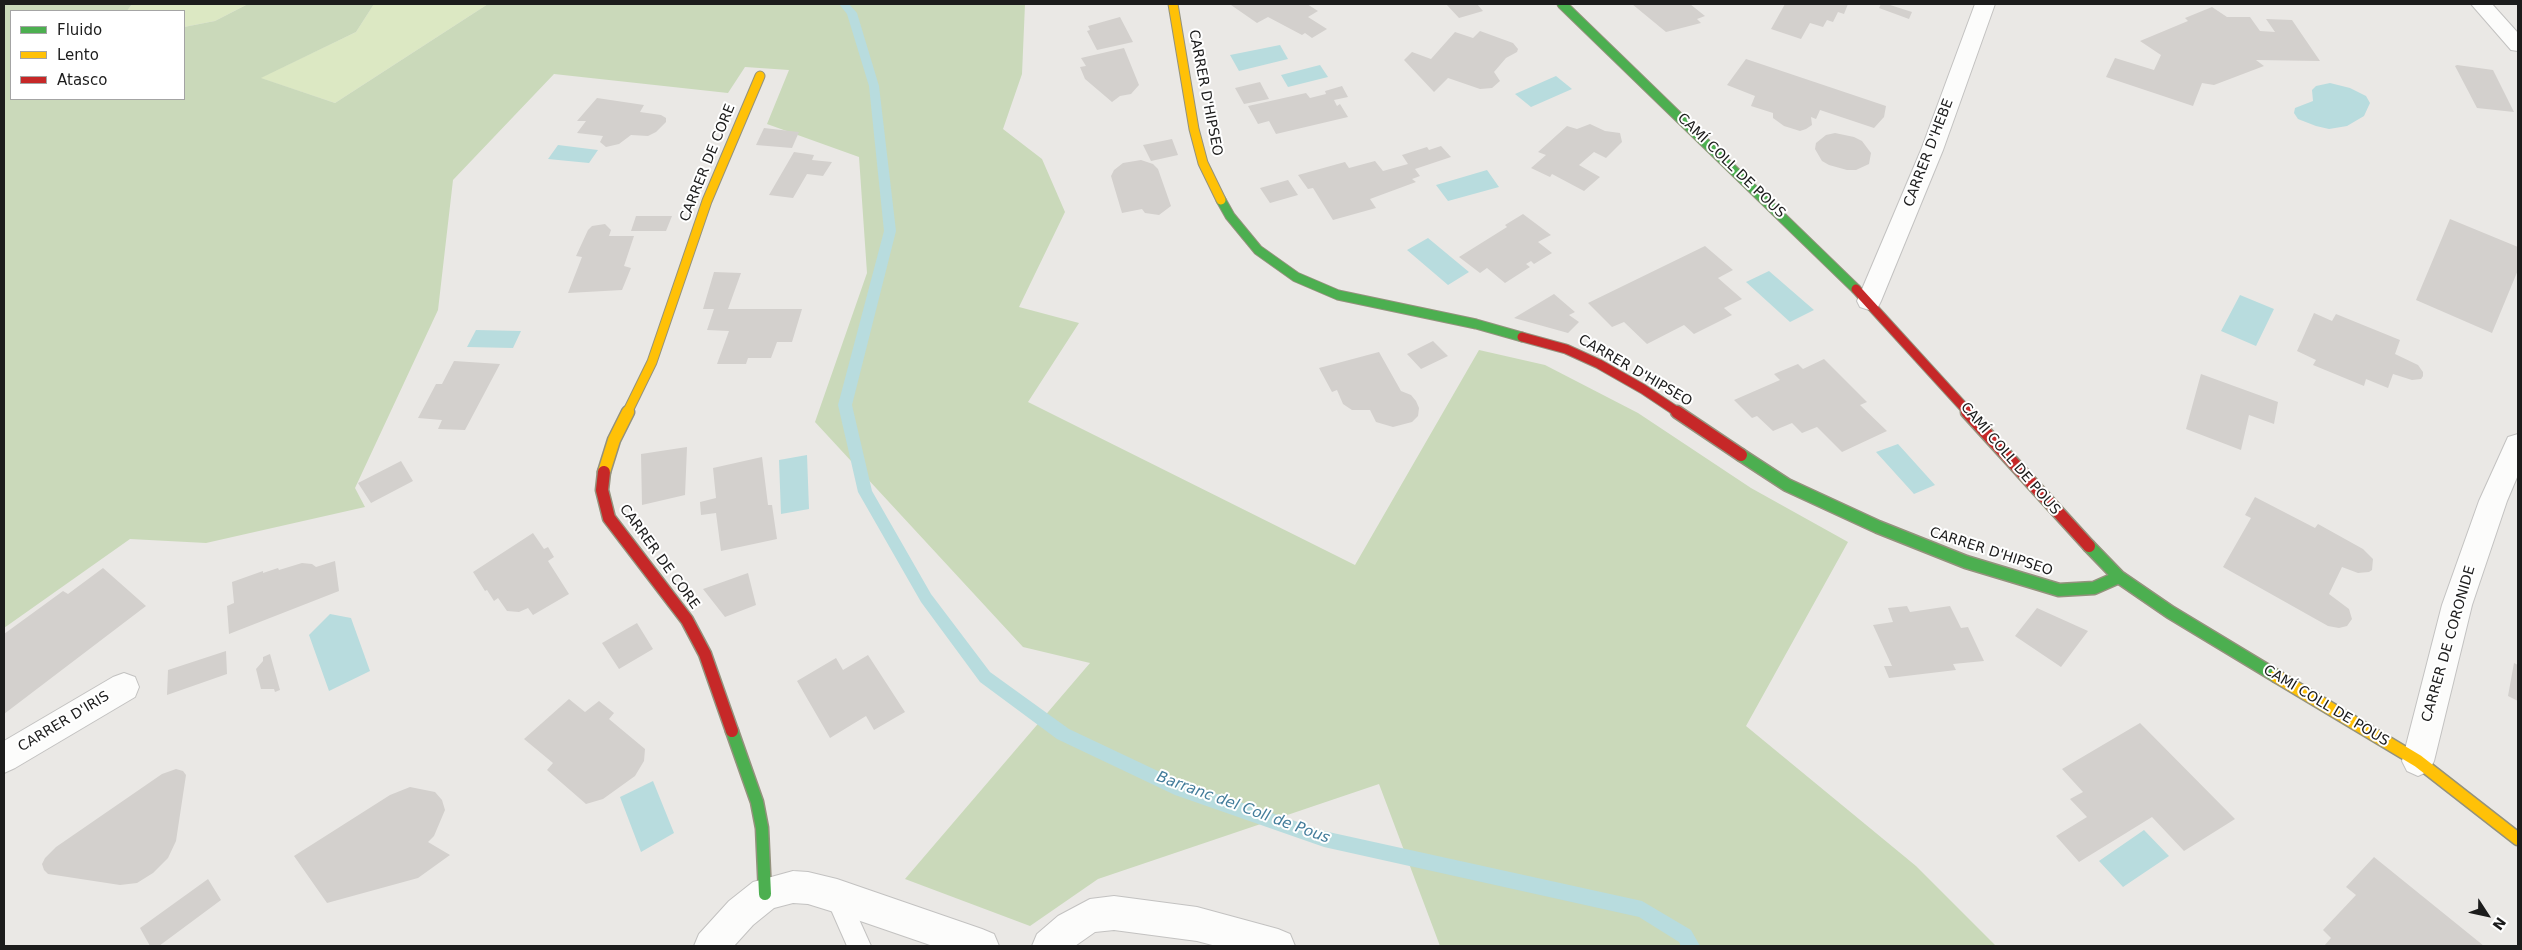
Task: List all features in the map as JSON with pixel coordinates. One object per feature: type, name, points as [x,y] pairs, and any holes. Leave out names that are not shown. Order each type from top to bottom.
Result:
[{"type":"street","name":"CARRER D'HIPSEO","points":[[1173,4],[1194,129],[1203,163],[1215,190],[1236,224],[1258,250],[1296,276],[1338,295],[1476,324],[1566,348],[1643,389],[1787,484],[1878,527],[1966,562],[2059,590],[2094,588],[2119,577]]},
{"type":"street","name":"CAMÍ COLL DE POUS","points":[[1562,4],[1869,301],[2063,519],[2119,577],[2170,612],[2418,760],[2518,840]]},
{"type":"street","name":"CARRER D'HEBE","points":[[1869,301],[1932,150],[1986,4]]},
{"type":"street","points":[[2482,4],[2518,45]]},
{"type":"street","name":"CARRER DE CORE","points":[[760,76],[707,201],[652,362],[614,440],[605,465],[602,490],[609,518],[687,620],[705,654],[758,802],[762,828],[765,894]]},
{"type":"street","name":"CARRER DE CORONIDE","points":[[2418,760],[2457,605],[2493,500],[2518,444]]},
{"type":"street","name":"CARRER D'IRIS","points":[[4,758],[124,686]]},
{"type":"street","points":[[712,946],[741,913],[765,894],[792,887],[808,888],[837,896],[982,946]]},
{"type":"street","points":[[1049,946],[1070,928],[1090,916],[1114,913],[1197,924],[1278,946]]},
{"type":"lane","points":[[837,896],[858,946]]},
{"type":"green space","points":[[4,4],[132,4],[128,10],[10,10],[10,100],[185,100],[185,27],[215,21],[248,4],[374,4],[356,32],[261,78],[335,103],[488,4],[1025,4],[1022,74],[1003,129],[1042,159],[1065,212],[1019,307],[1079,323],[1028,402],[1355,565],[1479,350],[1545,365],[1638,413],[1751,488],[1848,542],[1746,726],[1916,866],[1996,946],[1440,946],[1379,784],[1098,879],[1030,926],[905,879],[1090,663],[1023,647],[815,422],[867,273],[859,157],[767,124],[789,70],[745,67],[728,93],[554,74],[453,180],[438,310],[355,488],[365,507],[206,543],[130,539],[4,628]]},
{"type":"green space","points":[[132,4],[248,4],[215,21],[185,27],[185,10],[128,10]]},
{"type":"green space","points":[[374,4],[488,4],[335,103],[260,78],[356,32]]},
{"type":"water","points":[[1280,45],[1288,59],[1239,71],[1230,55]]},
{"type":"water","points":[[1320,65],[1328,77],[1288,87],[1281,75]]},
{"type":"water","points":[[1556,76],[1572,89],[1531,107],[1515,94]]},
{"type":"water","points":[[2330,83],[2350,88],[2366,96],[2370,103],[2364,116],[2347,126],[2329,129],[2298,119],[2294,113],[2295,108],[2313,101],[2312,90],[2316,86]]},
{"type":"water","points":[[558,145],[598,150],[589,163],[548,159]]},
{"type":"water","points":[[1487,170],[1499,187],[1448,201],[1436,185]]},
{"type":"water","points":[[1428,238],[1469,272],[1448,285],[1407,250]]},
{"type":"water","points":[[1769,271],[1814,310],[1790,322],[1746,282]]},
{"type":"water","points":[[2240,295],[2274,309],[2256,346],[2221,331]]},
{"type":"water","points":[[476,330],[521,331],[513,348],[467,347]]},
{"type":"water","points":[[1898,444],[1935,485],[1914,494],[1876,452]]},
{"type":"water","points":[[807,455],[809,509],[781,514],[779,460]]},
{"type":"water","points":[[330,614],[351,618],[370,671],[329,691],[309,635]]},
{"type":"water","points":[[653,781],[674,833],[641,852],[620,797]]},
{"type":"water","points":[[2144,830],[2169,856],[2123,887],[2099,861]]},
{"type":"building","points":[[1307,4],[1318,11],[1308,17],[1327,29],[1312,38],[1305,33],[1302,35],[1268,17],[1257,23],[1231,5]]},
{"type":"building","points":[[1446,4],[1477,4],[1483,11],[1459,18]]},
{"type":"building","points":[[1632,4],[1690,4],[1705,16],[1697,19],[1701,23],[1666,32]]},
{"type":"building","points":[[1785,4],[1848,4],[1844,14],[1838,12],[1833,22],[1827,20],[1823,27],[1810,23],[1801,39],[1771,29]]},
{"type":"building","points":[[1881,4],[1912,12],[1909,19],[1879,8]]},
{"type":"building","points":[[2212,7],[2227,17],[2250,17],[2260,31],[2275,32],[2266,19],[2292,20],[2320,61],[2256,60],[2264,66],[2214,85],[2202,83],[2193,106],[2106,77],[2115,58],[2154,70],[2161,55],[2140,41],[2188,21],[2185,18]]},
{"type":"building","points":[[1120,17],[1133,42],[1097,50],[1087,31],[1090,30],[1088,26]]},
{"type":"building","points":[[1480,31],[1513,43],[1518,49],[1517,52],[1506,58],[1494,72],[1500,81],[1492,88],[1480,89],[1448,78],[1434,92],[1404,60],[1412,52],[1431,59],[1455,32],[1473,38]]},
{"type":"building","points":[[1124,48],[1139,85],[1131,94],[1120,96],[1112,102],[1085,79],[1080,67],[1086,66],[1081,58]]},
{"type":"building","points":[[1746,59],[1886,106],[1884,117],[1874,128],[1820,110],[1816,119],[1811,117],[1812,125],[1806,129],[1800,131],[1784,126],[1773,118],[1773,113],[1751,106],[1755,96],[1727,85]]},
{"type":"building","points":[[2455,66],[2493,70],[2514,112],[2477,108]]},
{"type":"building","points":[[1260,82],[1269,99],[1244,104],[1235,88]]},
{"type":"building","points":[[1342,86],[1348,97],[1334,100],[1337,106],[1340,104],[1348,117],[1276,134],[1269,121],[1258,124],[1248,106],[1306,93],[1310,98],[1326,94],[1325,91]]},
{"type":"building","points":[[597,98],[644,105],[640,112],[661,115],[666,118],[666,122],[656,132],[648,136],[631,135],[619,144],[606,147],[600,142],[603,136],[577,133],[586,121],[577,121]]},
{"type":"building","points":[[1590,124],[1605,131],[1620,133],[1622,142],[1606,158],[1594,152],[1579,165],[1600,177],[1584,191],[1552,174],[1550,177],[1531,168],[1546,155],[1538,152],[1567,126],[1577,129]]},
{"type":"building","points":[[764,128],[799,132],[792,148],[756,145]]},
{"type":"building","points":[[1835,133],[1854,137],[1862,141],[1871,153],[1869,164],[1856,170],[1847,170],[1822,161],[1815,149],[1816,143],[1826,135]]},
{"type":"building","points":[[1172,139],[1178,155],[1151,161],[1143,145]]},
{"type":"building","points":[[1441,146],[1451,157],[1415,169],[1420,176],[1412,179],[1416,182],[1370,199],[1376,208],[1333,220],[1313,188],[1308,189],[1298,175],[1345,162],[1349,168],[1375,161],[1383,171],[1408,164],[1402,155],[1427,147],[1429,150]]},
{"type":"building","points":[[794,152],[814,155],[812,160],[832,162],[823,176],[807,174],[793,198],[769,195]]},
{"type":"building","points":[[1141,160],[1153,164],[1158,169],[1171,206],[1159,215],[1145,213],[1142,209],[1122,213],[1111,176],[1114,170],[1123,163]]},
{"type":"building","points":[[1288,180],[1298,195],[1270,203],[1260,188]]},
{"type":"building","points":[[1523,214],[1551,235],[1538,242],[1552,253],[1534,264],[1531,261],[1526,264],[1530,267],[1505,283],[1487,268],[1480,273],[1459,257],[1507,227],[1505,225]]},
{"type":"building","points":[[636,216],[672,216],[666,231],[631,231]]},
{"type":"building","points":[[2450,219],[2518,247],[2518,270],[2492,333],[2416,300]]},
{"type":"building","points":[[605,224],[611,230],[609,236],[634,236],[624,266],[631,268],[622,290],[568,293],[582,257],[576,256],[588,230],[592,226]]},
{"type":"building","points":[[1705,246],[1733,270],[1718,278],[1742,299],[1724,308],[1732,315],[1694,334],[1684,325],[1647,344],[1624,322],[1612,327],[1588,303]]},
{"type":"building","points":[[714,272],[741,273],[728,309],[802,309],[792,342],[777,342],[771,358],[748,358],[746,364],[717,364],[729,331],[707,330],[714,309],[703,309]]},
{"type":"building","points":[[1554,294],[1575,312],[1569,315],[1579,322],[1568,333],[1514,318]]},
{"type":"building","points":[[2314,313],[2332,321],[2336,314],[2400,340],[2395,354],[2418,365],[2423,372],[2423,376],[2421,379],[2412,380],[2393,374],[2388,388],[2366,379],[2364,386],[2313,365],[2316,360],[2297,351]]},
{"type":"building","points":[[1433,341],[1448,356],[1421,369],[1407,354]]},
{"type":"building","points":[[1379,352],[1401,391],[1411,395],[1416,401],[1419,408],[1418,416],[1412,422],[1393,427],[1376,422],[1370,410],[1352,410],[1343,404],[1337,390],[1332,392],[1319,368]]},
{"type":"building","points":[[1824,359],[1867,402],[1860,405],[1887,431],[1842,452],[1817,427],[1802,433],[1792,423],[1773,431],[1757,416],[1752,418],[1734,400],[1780,380],[1774,374],[1798,364],[1803,369]]},
{"type":"building","points":[[454,361],[500,364],[465,430],[438,429],[442,420],[418,418],[436,384],[442,384]]},
{"type":"building","points":[[2201,374],[2278,402],[2274,424],[2249,415],[2241,450],[2186,429]]},
{"type":"building","points":[[687,447],[685,495],[642,505],[641,454]]},
{"type":"building","points":[[762,457],[768,505],[772,505],[777,539],[721,551],[716,513],[701,515],[700,502],[716,498],[713,468]]},
{"type":"building","points":[[401,461],[413,481],[371,503],[358,483]]},
{"type":"building","points":[[2255,497],[2315,528],[2318,524],[2363,549],[2373,559],[2372,570],[2369,572],[2358,573],[2342,567],[2329,594],[2349,609],[2352,619],[2347,626],[2339,628],[2328,626],[2223,567],[2251,518],[2245,515]]},
{"type":"building","points":[[533,533],[544,549],[548,547],[554,557],[548,561],[569,594],[533,615],[528,608],[519,612],[507,611],[498,598],[494,601],[487,590],[485,591],[473,572]]},
{"type":"building","points":[[335,561],[339,591],[229,634],[227,606],[234,603],[232,582],[263,571],[263,573],[278,568],[279,570],[302,563],[312,564],[316,567]]},
{"type":"building","points":[[103,568],[146,606],[4,714],[4,634],[63,591],[68,594]]},
{"type":"building","points":[[748,573],[756,605],[725,617],[703,589]]},
{"type":"building","points":[[1907,606],[1910,612],[1950,606],[1961,628],[1968,627],[1984,661],[1953,664],[1956,670],[1889,678],[1884,666],[1892,666],[1873,625],[1893,622],[1888,608]]},
{"type":"building","points":[[2037,608],[2088,631],[2061,667],[2015,636]]},
{"type":"building","points":[[637,623],[653,649],[619,669],[602,643]]},
{"type":"building","points":[[226,651],[227,674],[167,695],[168,670]]},
{"type":"building","points":[[270,654],[280,690],[275,692],[274,689],[261,689],[256,669],[263,661],[263,657]]},
{"type":"building","points":[[868,655],[905,712],[874,730],[866,716],[830,738],[797,681],[836,658],[843,670]]},
{"type":"building","points":[[2514,663],[2518,665],[2518,701],[2508,696]]},
{"type":"building","points":[[569,699],[585,712],[599,701],[614,713],[609,719],[645,749],[644,761],[635,776],[603,799],[586,804],[547,770],[553,763],[524,739]]},
{"type":"building","points":[[2140,723],[2235,819],[2184,851],[2152,817],[2079,862],[2056,836],[2087,817],[2070,799],[2083,792],[2062,769]]},
{"type":"building","points":[[176,769],[183,771],[186,775],[176,841],[168,858],[153,873],[137,883],[120,885],[48,874],[44,870],[42,864],[45,858],[56,847],[162,774]]},
{"type":"building","points":[[410,787],[435,792],[442,800],[445,810],[434,836],[428,842],[450,855],[418,878],[327,903],[294,856],[390,795]]},
{"type":"building","points":[[2374,857],[2484,946],[2324,946],[2331,938],[2323,930],[2356,895],[2346,887]]},
{"type":"building","points":[[208,879],[221,900],[159,946],[150,946],[140,928]]},
{"type":"waterway","name":"Barranc del Coll de Pous","points":[[844,4],[852,13],[874,86],[890,231],[845,405],[865,492],[926,598],[985,677],[1063,734],[1175,787],[1324,839],[1642,909],[1685,936],[1691,946]]},
{"type":"traffic: fast","points":[[1562,4],[1856,289]]},
{"type":"traffic: fast","points":[[1221,200],[1230,216],[1258,250],[1296,277],[1338,295],[1476,324],[1522,337]]},
{"type":"traffic: fast","points":[[1741,455],[1787,485],[1878,527],[1966,562],[2059,590],[2094,588],[2119,577]]},
{"type":"traffic: fast","points":[[2089,546],[2119,577],[2170,612],[2276,676]]},
{"type":"traffic: fast","points":[[732,731],[757,802],[762,828],[765,894]]},
{"type":"traffic: slow","points":[[1173,4],[1194,129],[1203,163],[1221,200]]},
{"type":"traffic: slow","points":[[604,472],[614,440],[652,362],[707,201],[760,76]]},
{"type":"traffic: slow","points":[[2276,676],[2418,761],[2518,839]]},
{"type":"traffic: jam","points":[[1856,289],[2089,546]]},
{"type":"traffic: jam","points":[[1522,337],[1566,349],[1599,364],[1643,389],[1741,455]]},
{"type":"traffic: jam","points":[[604,472],[602,490],[609,518],[687,620],[705,654],[732,731]]}]
